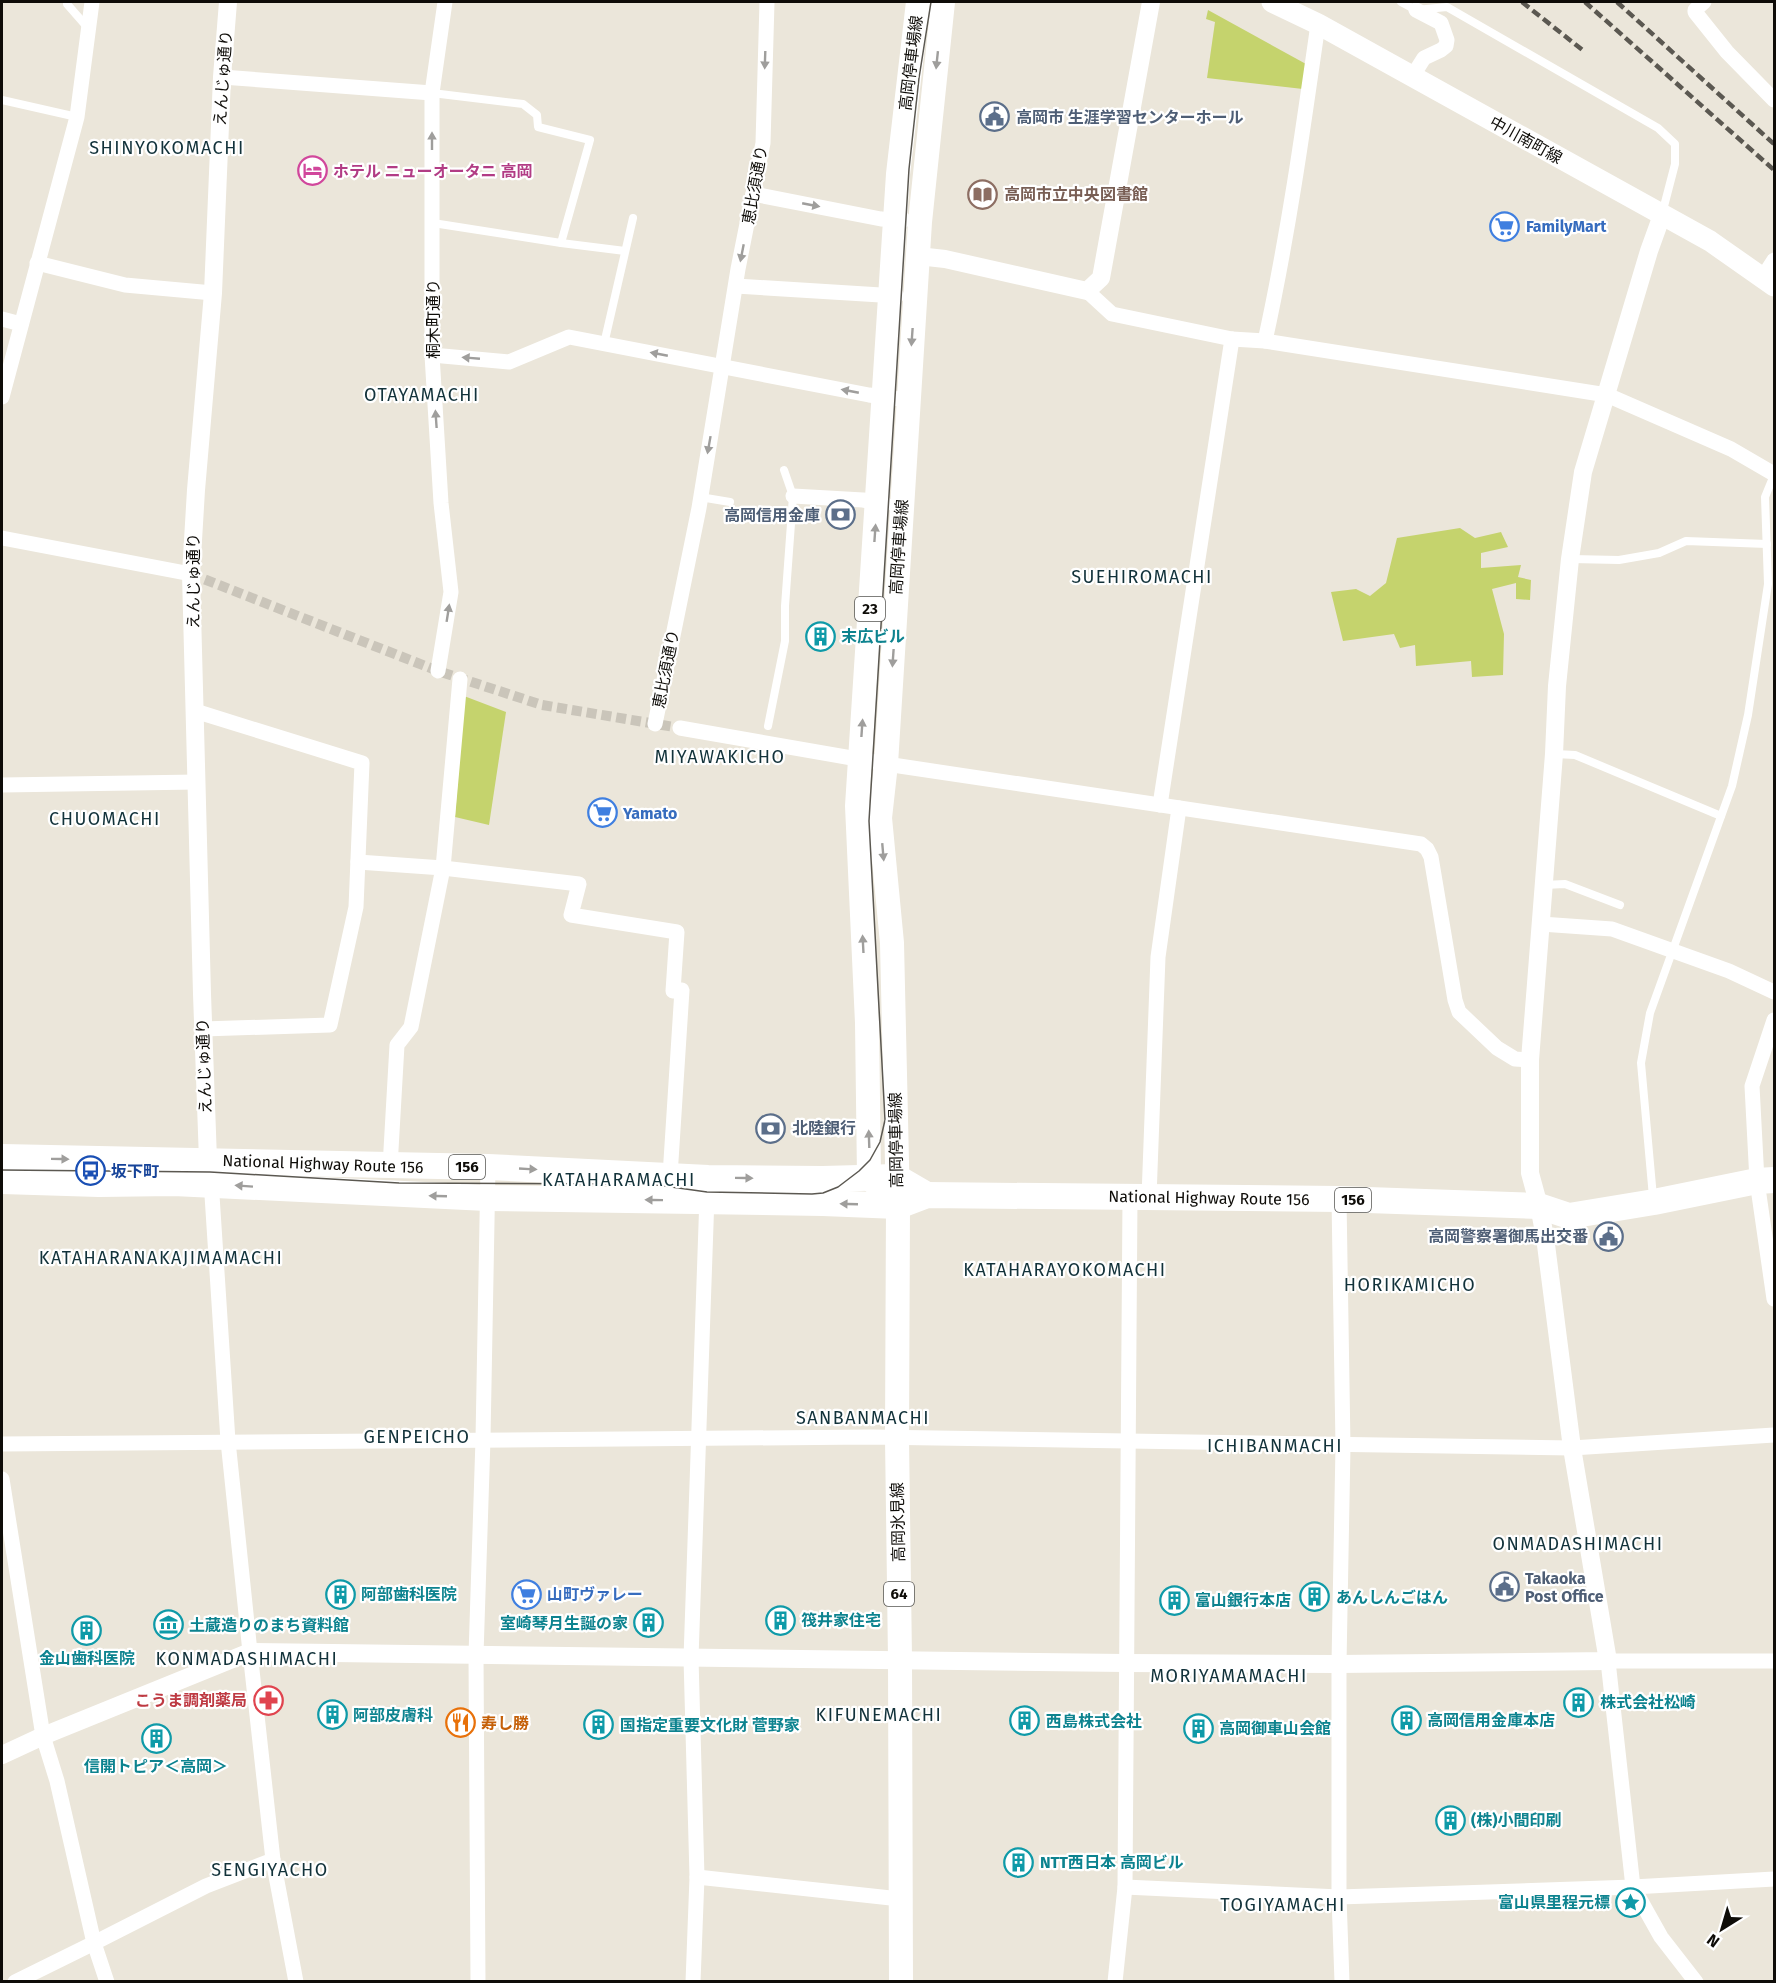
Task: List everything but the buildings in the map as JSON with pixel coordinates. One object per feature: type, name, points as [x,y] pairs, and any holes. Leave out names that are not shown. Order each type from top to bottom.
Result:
[{"type":"highway","name":"National Highway Route 156","points":[[2,1157],[174,1161],[210,1172],[246,1163],[488,1167],[670,1176],[707,1189],[898,1206],[927,1196],[1340,1199],[1539,1206],[1569,1216],[1766,1180]]},
{"type":"highway","name":"National Highway Route 156","points":[[2,1181],[210,1172],[487,1198],[707,1189],[823,1179],[896,1177]]},
{"type":"highway","points":[[896,1177],[927,1196]]},
{"type":"main road","name":"高岡停車場線","points":[[898,1206],[869,1177],[867,1023],[857,806],[898,174],[918,2]]},
{"type":"main road","name":"高岡停車場線","points":[[898,1206],[892,943],[880,818],[886,764],[920,222],[944,2]]},
{"type":"main road","name":"中川南町線","points":[[1272,2],[1318,24],[1710,241],[1769,282]]},
{"type":"main road","name":"高岡氷見線","points":[[898,1206],[897,1438],[901,1982]]},
{"type":"street","points":[[2,397],[76,117],[92,2]]},
{"type":"street","name":"えんじゅ通り","points":[[210,1172],[203,1029],[191,574],[213,293],[222,77],[228,2]]},
{"type":"street","name":"桐木町通り","points":[[438,671],[451,592],[441,503],[432,355],[432,93],[445,2]]},
{"type":"street","name":"恵比須通り","points":[[655,724],[700,497],[763,143],[767,2]]},
{"type":"street","points":[[1087,291],[1101,278],[1151,2]]},
{"type":"street","points":[[1704,2],[1695,12],[1727,52],[1774,100]]},
{"type":"street","points":[[1412,77],[1424,58],[1442,50],[1447,40],[1441,22],[1416,9]]},
{"type":"street","points":[[1265,341],[1280,270],[1318,24]]},
{"type":"street","points":[[222,77],[432,93]]},
{"type":"street","points":[[753,194],[881,219],[920,222]]},
{"type":"street","points":[[1662,215],[1649,250],[1583,472],[1570,559],[1557,686],[1554,754],[1530,1060],[1530,1173],[1545,1237],[1572,1448],[1608,1661],[1633,1887],[1662,1937],[1696,1982]]},
{"type":"street","points":[[918,255],[1087,291],[1112,314],[1232,339],[1265,341],[1607,395],[1731,448],[1774,474]]},
{"type":"street","points":[[1769,282],[1774,260]]},
{"type":"street","points":[[37,263],[125,285],[213,293]]},
{"type":"street","points":[[736,286],[915,297]]},
{"type":"street","points":[[2,319],[21,324]]},
{"type":"street","points":[[432,355],[509,362],[569,337],[723,367],[908,399]]},
{"type":"street","points":[[1160,805],[1232,339]]},
{"type":"street","points":[[793,496],[902,506]]},
{"type":"street","points":[[2,538],[191,574]]},
{"type":"street","points":[[390,1167],[397,1045],[411,1027],[443,868],[460,679]]},
{"type":"street","points":[[195,711],[362,763],[356,907],[330,1025],[203,1029]]},
{"type":"street","points":[[680,728],[886,764],[1421,844],[1431,857],[1455,1000],[1459,1012],[1497,1048],[1515,1059],[1530,1060]]},
{"type":"street","points":[[2,785],[197,782]]},
{"type":"street","points":[[1115,1982],[1125,1887],[1125,1663],[1129,1441],[1139,1197],[1158,957],[1179,808]]},
{"type":"street","points":[[358,862],[443,868],[579,884],[571,915],[677,932],[673,991],[681,990],[670,1176]]},
{"type":"street","points":[[1541,924],[1612,929],[1729,971],[1774,992]]},
{"type":"street","points":[[1774,1020],[1752,1086],[1766,1180],[1774,1299]]},
{"type":"street","points":[[478,1982],[476,1655],[488,1167]]},
{"type":"street","points":[[210,1172],[228,1441],[249,1652],[273,1860],[296,1982]]},
{"type":"street","points":[[693,1982],[697,1877],[691,1658],[707,1189]]},
{"type":"street","points":[[1340,1199],[1343,1446],[1339,1664],[1339,1897],[1342,1982]]},
{"type":"street","points":[[2,1444],[897,1438],[1572,1448],[1774,1435]]},
{"type":"street","points":[[2,1479],[44,1736],[57,1781],[94,1943],[107,1982]]},
{"type":"street","points":[[2,1755],[249,1652],[1125,1663],[1774,1661]]},
{"type":"street","points":[[15,1982],[206,1886],[273,1860]]},
{"type":"street","points":[[697,1877],[900,1899]]},
{"type":"street","points":[[1125,1887],[1339,1897],[1633,1887],[1774,1879]]},
{"type":"lane","points":[[67,2],[88,29]]},
{"type":"lane","points":[[1401,2],[1416,9],[1446,4],[1658,128],[1675,144],[1675,164],[1662,215]]},
{"type":"lane","points":[[432,93],[523,104],[537,115],[538,127],[590,140],[561,243]]},
{"type":"lane","points":[[2,100],[76,117]]},
{"type":"lane","points":[[604,344],[633,218]]},
{"type":"lane","points":[[433,223],[625,251]]},
{"type":"lane","points":[[768,726],[785,640],[785,606],[793,496],[784,470]]},
{"type":"lane","points":[[1654,1202],[1641,1063],[1650,1013],[1732,786],[1748,715],[1768,584],[1765,497],[1774,474]]},
{"type":"lane","points":[[700,497],[730,502]]},
{"type":"lane","points":[[1570,559],[1619,560],[1659,553],[1686,541],[1767,544]]},
{"type":"lane","points":[[1554,754],[1575,754],[1721,816]]},
{"type":"lane","points":[[1544,885],[1565,884],[1620,905]]},
{"type":"green space","points":[[1208,10],[1306,64],[1303,89],[1207,78],[1215,22],[1206,19]]},
{"type":"green space","points":[[1460,528],[1475,538],[1501,532],[1508,547],[1481,553],[1481,568],[1521,565],[1518,577],[1531,580],[1530,600],[1516,599],[1516,583],[1492,589],[1504,634],[1503,675],[1472,677],[1471,661],[1416,666],[1415,645],[1400,648],[1394,634],[1343,641],[1331,592],[1356,589],[1370,596],[1386,583],[1397,538]]},
{"type":"green space","points":[[464,696],[506,712],[489,825],[455,817]]},
{"type":"tunnel","points":[[191,574],[438,671],[542,705],[680,728]]},
{"type":"tram line","points":[[2,1170],[210,1172],[399,1183],[650,1184],[707,1192],[812,1194],[823,1193],[838,1187],[870,1160],[880,1142],[885,1120],[869,821],[909,169],[919,78],[931,2]]},
{"type":"railway","points":[[1522,2],[1585,52]]},
{"type":"railway","points":[[1585,2],[1774,170]]},
{"type":"railway","points":[[1617,2],[1774,144]]},
{"type":"place","name":"高岡市 生涯学習センターホール","points":[[995,117]]},
{"type":"place","name":"ホテル ニューオータニ 高岡","points":[[312,171]]},
{"type":"place","name":"高岡市立中央図書館","points":[[983,194]]},
{"type":"place","name":"FamilyMart","points":[[1505,226]]},
{"type":"place","name":"高岡信用金庫","points":[[841,515]]},
{"type":"place","name":"末広ビル","points":[[820,636]]},
{"type":"place","name":"Yamato","points":[[602,813]]},
{"type":"place","name":"北陸銀行","points":[[771,1128]]},
{"type":"place","name":"坂下町","points":[[90,1171]]},
{"type":"place","name":"高岡警察署御馬出交番","points":[[1609,1236]]},
{"type":"place","name":"Takaoka Post Office","points":[[1504,1587]]},
{"type":"place","name":"阿部歯科医院","points":[[340,1594]]},
{"type":"place","name":"山町ヴァレー","points":[[526,1594]]},
{"type":"place","name":"あんしんごはん","points":[[1315,1597]]},
{"type":"place","name":"富山銀行本店","points":[[1174,1600]]},
{"type":"place","name":"筏井家住宅","points":[[780,1620]]},
{"type":"place","name":"室崎琴月生誕の家","points":[[649,1623]]},
{"type":"place","name":"土蔵造りのまち資料館","points":[[168,1625]]},
{"type":"place","name":"金山歯科医院","points":[[87,1630]]},
{"type":"place","name":"こうま調剤薬局","points":[[268,1700]]},
{"type":"place","name":"株式会社松崎","points":[[1579,1702]]},
{"type":"place","name":"阿部皮膚科","points":[[332,1715]]},
{"type":"place","name":"高岡信用金庫本店","points":[[1406,1720]]},
{"type":"place","name":"西島株式会社","points":[[1025,1721]]},
{"type":"place","name":"寿し勝","points":[[460,1723]]},
{"type":"place","name":"国指定重要文化財 菅野家","points":[[599,1725]]},
{"type":"place","name":"高岡御車山会館","points":[[1198,1728]]},
{"type":"place","name":"信開トピア＜高岡＞","points":[[156,1738]]},
{"type":"place","name":"(株)小間印刷","points":[[1450,1820]]},
{"type":"place","name":"NTT西日本 高岡ビル","points":[[1019,1862]]},
{"type":"place","name":"富山県里程元標","points":[[1631,1902]]},
{"type":"district","name":"SHINYOKOMACHI","points":[[167,148]]},
{"type":"district","name":"OTAYAMACHI","points":[[422,395]]},
{"type":"district","name":"SUEHIROMACHI","points":[[1142,577]]},
{"type":"district","name":"MIYAWAKICHO","points":[[720,757]]},
{"type":"district","name":"CHUOMACHI","points":[[105,819]]},
{"type":"district","name":"KATAHARAMACHI","points":[[619,1180]]},
{"type":"district","name":"KATAHARANAKAJIMAMACHI","points":[[161,1258]]},
{"type":"district","name":"KATAHARAYOKOMACHI","points":[[1065,1270]]},
{"type":"district","name":"HORIKAMICHO","points":[[1410,1285]]},
{"type":"district","name":"SANBANMACHI","points":[[863,1418]]},
{"type":"district","name":"GENPEICHO","points":[[417,1437]]},
{"type":"district","name":"ICHIBANMACHI","points":[[1275,1446]]},
{"type":"district","name":"ONMADASHIMACHI","points":[[1578,1544]]},
{"type":"district","name":"KONMADASHIMACHI","points":[[247,1659]]},
{"type":"district","name":"MORIYAMAMACHI","points":[[1229,1676]]},
{"type":"district","name":"KIFUNEMACHI","points":[[879,1715]]},
{"type":"district","name":"SENGIYACHO","points":[[270,1870]]},
{"type":"district","name":"TOGIYAMACHI","points":[[1283,1905]]}]
